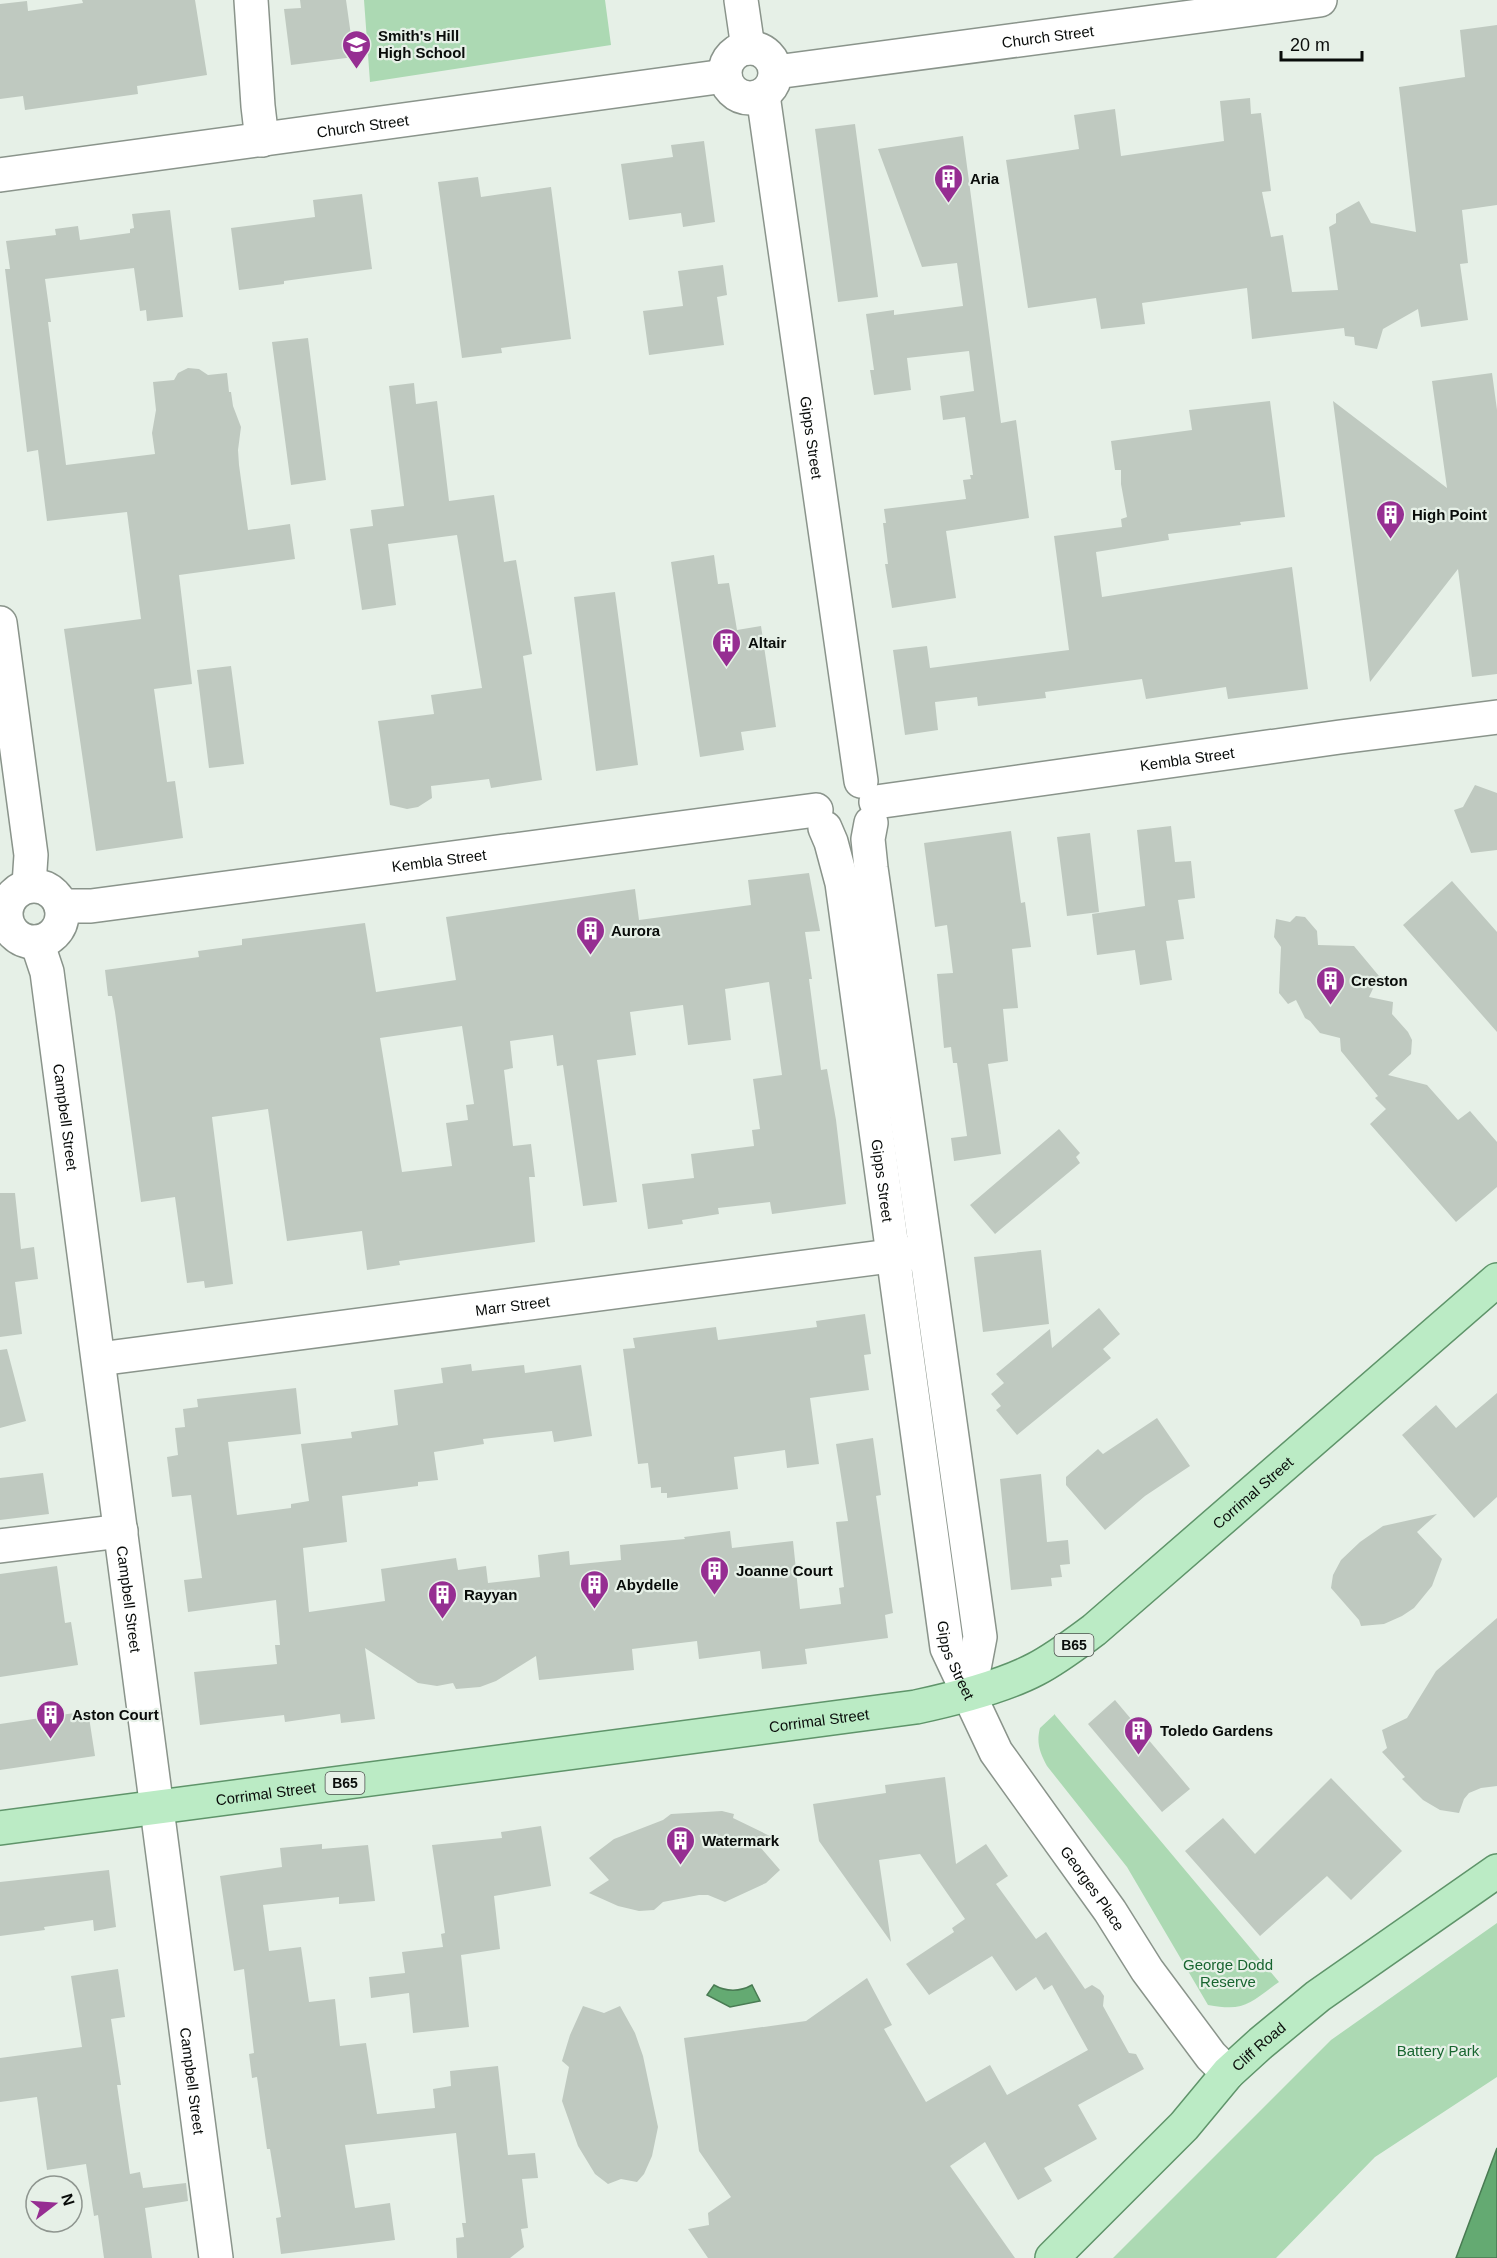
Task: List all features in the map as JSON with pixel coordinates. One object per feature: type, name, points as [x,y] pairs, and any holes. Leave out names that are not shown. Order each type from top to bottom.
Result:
[{"type":"main road","name":"Corrimal Street","points":[[0,1828],[915,1707],[969,1695],[1034,1670],[1065,1652],[1094,1630],[1497,1280]]},
{"type":"main road","name":"Cliff Road","points":[[1052,2258],[1184,2126],[1228,2073],[1318,1996],[1497,1871]]},
{"type":"street","points":[[251,0],[262,140]]},
{"type":"street","points":[[741,0],[748,48]]},
{"type":"street","name":"Church Street","points":[[769,83],[1320,0]]},
{"type":"street","points":[[748,48],[762,51],[769,56],[769,83],[751,99],[743,98],[730,88],[725,76],[727,64],[737,51],[748,48]]},
{"type":"street","name":"Church Street","points":[[0,175],[725,76]]},
{"type":"street","name":"Gipps Street","points":[[769,83],[869,802],[868,839],[871,868],[980,1637],[969,1695]]},
{"type":"street","points":[[0,623],[31,855],[29,885]]},
{"type":"street","name":"Kembla Street","points":[[869,802],[1497,717]]},
{"type":"street","points":[[848,776],[869,802],[860,833],[841,836],[820,819],[820,790],[837,777],[848,776]]},
{"type":"street","name":"Gipps Street","points":[[820,819],[831,842],[842,883],[948,1648],[969,1695]]},
{"type":"street","name":"Kembla Street","points":[[61,906],[91,906],[820,819]]},
{"type":"street","points":[[29,885],[43,886],[52,891],[61,906],[62,915],[56,932],[37,942],[23,941],[15,935],[3,919],[9,899],[15,892],[29,885]]},
{"type":"street","name":"Campbell Street","points":[[37,942],[47,972],[216,2258]]},
{"type":"street","name":"Marr Street","points":[[99,1359],[927,1251]]},
{"type":"street","points":[[0,1546],[121,1531]]},
{"type":"street","name":"Georges Place","points":[[969,1695],[996,1752],[1110,1911],[1147,1970],[1210,2056],[1228,2073]]},
{"type":"green space","points":[[364,0],[605,0],[611,45],[370,82]]},
{"type":"green space","name":"George Dodd Reserve","points":[[1055,1714],[1279,1982],[1246,2004],[1231,2007],[1208,2005],[1127,1867],[1042,1757],[1038,1738],[1040,1728]]},
{"type":"green space","name":"Battery Park","points":[[1497,1923],[1497,2077],[1375,2157],[1276,2258],[1113,2258],[1331,2040]]},
{"type":"shaded area","points":[[714,1985],[733,1990],[752,1985],[760,2001],[730,2007],[707,1995]]},
{"type":"shaded area","points":[[1497,2148],[1497,2258],[1456,2258]]},
{"type":"building","points":[[82,0],[195,0],[207,75],[137,86],[138,94],[25,110],[23,96],[0,99],[0,4],[27,1],[28,11],[83,3]]},
{"type":"building","points":[[300,0],[346,0],[354,57],[291,65],[284,9],[301,8]]},
{"type":"building","points":[[1497,25],[1497,205],[1462,210],[1468,263],[1460,264],[1468,320],[1421,327],[1418,309],[1383,329],[1377,349],[1355,345],[1354,337],[1345,336],[1344,328],[1252,339],[1247,288],[1142,303],[1145,324],[1101,329],[1096,298],[1028,308],[1006,160],[1079,149],[1074,115],[1115,109],[1121,156],[1224,141],[1220,101],[1250,98],[1251,114],[1261,113],[1271,191],[1262,192],[1271,237],[1283,235],[1292,292],[1338,290],[1329,227],[1336,223],[1336,214],[1359,201],[1371,223],[1416,232],[1399,87],[1465,77],[1460,30]]},
{"type":"building","points":[[855,124],[878,297],[838,302],[815,129]]},
{"type":"building","points":[[963,136],[1001,423],[1016,420],[1029,518],[946,531],[956,598],[892,608],[885,564],[888,564],[883,523],[886,523],[884,509],[966,499],[963,480],[971,479],[970,475],[973,475],[965,417],[943,420],[940,396],[974,391],[969,351],[907,358],[911,390],[874,395],[870,370],[874,370],[866,314],[894,310],[894,315],[963,306],[957,263],[922,267],[878,149]]},
{"type":"building","points":[[704,141],[715,222],[683,227],[681,213],[629,220],[621,164],[673,157],[671,145]]},
{"type":"building","points":[[478,177],[481,197],[551,187],[571,339],[501,348],[502,353],[462,358],[438,182]]},
{"type":"building","points":[[362,194],[372,269],[284,281],[284,284],[239,290],[231,228],[315,217],[313,200]]},
{"type":"building","points":[[170,210],[183,317],[147,321],[146,310],[140,311],[134,268],[45,279],[51,322],[48,322],[66,465],[155,454],[152,433],[156,410],[153,382],[174,380],[178,373],[188,368],[199,369],[208,375],[227,373],[229,392],[231,392],[233,406],[241,427],[239,465],[248,530],[290,524],[295,559],[179,575],[192,684],[154,689],[167,782],[175,781],[183,838],[96,851],[64,629],[141,619],[127,512],[47,521],[38,450],[27,452],[5,269],[10,269],[6,241],[56,235],[55,229],[78,226],[80,240],[130,233],[130,229],[134,228],[132,214]]},
{"type":"building","points":[[723,265],[727,295],[717,297],[724,345],[649,355],[643,311],[683,306],[678,271]]},
{"type":"building","points":[[308,338],[326,480],[291,485],[272,342]]},
{"type":"building","points":[[1492,373],[1497,410],[1497,674],[1472,677],[1458,569],[1370,682],[1333,401],[1447,488],[1432,381]]},
{"type":"building","points":[[414,383],[416,404],[437,401],[449,501],[494,495],[504,562],[516,560],[532,654],[523,656],[542,780],[491,788],[489,779],[431,786],[432,798],[418,807],[407,809],[390,805],[378,721],[434,714],[431,695],[482,688],[457,535],[388,544],[396,605],[362,610],[350,529],[373,526],[371,510],[404,506],[389,386]]},
{"type":"building","points":[[1270,401],[1285,517],[1168,534],[1169,540],[1096,552],[1102,597],[1292,567],[1308,689],[1228,699],[1226,687],[1146,699],[1142,679],[1045,692],[1046,698],[978,706],[977,697],[935,702],[938,730],[905,735],[893,650],[927,646],[930,668],[1069,650],[1054,536],[1122,527],[1121,519],[1127,517],[1121,470],[1115,470],[1111,441],[1192,430],[1189,410]]},
{"type":"building","name":"Altair","points":[[714,555],[718,584],[729,583],[737,630],[761,626],[776,727],[741,732],[744,750],[700,757],[671,562]]},
{"type":"building","points":[[615,592],[638,765],[596,771],[574,597]]},
{"type":"building","points":[[231,666],[244,764],[209,768],[197,670]]},
{"type":"building","points":[[1475,785],[1497,793],[1497,850],[1471,853],[1454,810],[1463,807]]},
{"type":"building","points":[[1171,826],[1175,862],[1191,861],[1195,898],[1178,900],[1184,939],[1166,941],[1172,980],[1140,985],[1135,950],[1097,955],[1092,914],[1145,906],[1137,830]]},
{"type":"building","points":[[1011,831],[1021,903],[1025,902],[1031,947],[1012,949],[1018,1008],[1003,1009],[1008,1061],[988,1064],[1001,1154],[954,1161],[951,1138],[967,1136],[957,1063],[953,1063],[951,1047],[944,1048],[937,974],[953,973],[947,925],[935,927],[924,843]]},
{"type":"building","points":[[1090,833],[1099,912],[1067,916],[1057,837]]},
{"type":"building","points":[[809,873],[820,931],[805,932],[812,979],[809,979],[821,1070],[827,1069],[836,1120],[846,1204],[772,1214],[770,1202],[718,1208],[719,1214],[682,1220],[683,1224],[648,1229],[642,1184],[694,1178],[691,1154],[754,1146],[752,1130],[760,1129],[753,1079],[782,1075],[769,982],[725,989],[731,1040],[688,1045],[683,1005],[630,1012],[636,1055],[597,1060],[617,1202],[583,1206],[563,1065],[557,1066],[553,1035],[510,1041],[513,1068],[504,1070],[513,1146],[531,1144],[535,1177],[529,1177],[535,1242],[399,1261],[400,1265],[367,1270],[362,1231],[287,1241],[268,1109],[212,1117],[233,1284],[205,1288],[204,1281],[187,1283],[175,1197],[141,1202],[115,1012],[112,996],[108,996],[105,970],[199,957],[198,951],[242,945],[242,939],[365,923],[376,992],[456,980],[446,917],[635,889],[639,920],[751,905],[748,880]],"holes":[[[462,1026],[474,1104],[466,1105],[468,1120],[446,1123],[452,1166],[402,1172],[380,1038]]]},
{"type":"building","points":[[1452,881],[1497,932],[1497,1032],[1403,925]]},
{"type":"building","points":[[1296,916],[1305,917],[1317,931],[1318,945],[1354,946],[1379,976],[1369,997],[1393,1002],[1392,1014],[1412,1040],[1411,1054],[1388,1075],[1427,1085],[1458,1120],[1470,1111],[1497,1142],[1497,1187],[1456,1222],[1370,1124],[1386,1109],[1375,1098],[1378,1096],[1341,1051],[1340,1038],[1320,1033],[1305,1018],[1296,1000],[1288,1004],[1279,993],[1281,947],[1274,937],[1276,919],[1290,922]]},
{"type":"building","points":[[1059,1129],[1080,1153],[1076,1157],[1080,1163],[995,1234],[970,1205]]},
{"type":"building","points":[[0,1193],[15,1193],[21,1249],[34,1247],[38,1279],[15,1282],[22,1334],[0,1337]]},
{"type":"building","points":[[1041,1250],[1049,1324],[983,1332],[974,1257]]},
{"type":"building","points":[[1099,1308],[1120,1334],[1103,1349],[1111,1358],[1017,1435],[996,1410],[1001,1406],[991,1394],[1004,1383],[996,1374],[1050,1329],[1052,1348]]},
{"type":"building","points":[[865,1314],[871,1354],[864,1355],[869,1390],[810,1398],[819,1464],[787,1468],[785,1450],[734,1457],[738,1489],[667,1498],[667,1493],[661,1493],[661,1487],[651,1488],[648,1463],[638,1464],[623,1349],[635,1348],[633,1338],[716,1327],[718,1340],[817,1327],[816,1321]]},
{"type":"building","points":[[7,1349],[26,1421],[0,1428],[0,1350]]},
{"type":"building","points":[[471,1364],[472,1371],[524,1365],[525,1373],[581,1365],[592,1436],[554,1442],[552,1431],[483,1439],[484,1444],[434,1452],[438,1480],[418,1482],[418,1486],[342,1496],[347,1542],[303,1548],[309,1612],[385,1601],[381,1569],[456,1558],[458,1570],[486,1566],[488,1583],[540,1577],[538,1555],[569,1551],[570,1565],[621,1560],[620,1545],[685,1539],[684,1537],[730,1531],[732,1548],[793,1541],[800,1609],[841,1604],[839,1588],[844,1587],[836,1522],[848,1521],[836,1444],[873,1438],[881,1495],[876,1496],[893,1613],[885,1615],[888,1638],[805,1649],[807,1664],[762,1669],[760,1651],[699,1659],[697,1641],[632,1649],[634,1670],[539,1680],[536,1656],[496,1681],[480,1687],[456,1689],[453,1683],[437,1686],[418,1683],[365,1648],[375,1719],[341,1723],[340,1714],[285,1722],[284,1715],[200,1725],[194,1672],[277,1664],[275,1645],[280,1645],[276,1600],[188,1612],[184,1580],[202,1578],[191,1495],[172,1497],[167,1457],[178,1455],[175,1428],[185,1427],[183,1409],[198,1407],[197,1399],[296,1388],[301,1434],[228,1442],[237,1515],[291,1508],[291,1504],[309,1501],[301,1444],[352,1438],[351,1432],[398,1425],[394,1390],[443,1383],[441,1368]]},
{"type":"building","points":[[1497,1393],[1497,1497],[1474,1518],[1402,1435],[1436,1405],[1456,1428]]},
{"type":"building","points":[[1157,1418],[1190,1466],[1145,1496],[1105,1530],[1066,1485],[1066,1477],[1098,1449],[1103,1454]]},
{"type":"building","points":[[43,1473],[49,1514],[0,1520],[0,1478]]},
{"type":"building","points":[[1041,1474],[1047,1542],[1068,1540],[1070,1564],[1060,1565],[1062,1577],[1051,1578],[1052,1586],[1011,1590],[1000,1479]]},
{"type":"building","points":[[1437,1514],[1417,1532],[1442,1559],[1432,1586],[1414,1608],[1402,1616],[1384,1624],[1361,1626],[1359,1620],[1331,1588],[1333,1575],[1341,1560],[1360,1542],[1383,1526]]},
{"type":"building","points":[[57,1566],[65,1623],[71,1622],[78,1665],[0,1677],[0,1574]]},
{"type":"building","points":[[1497,1618],[1497,1786],[1481,1788],[1469,1793],[1459,1813],[1440,1810],[1423,1800],[1402,1779],[1405,1777],[1382,1752],[1387,1748],[1382,1730],[1407,1718],[1436,1671]]},
{"type":"building","name":"Toledo Gardens","points":[[1115,1700],[1190,1789],[1162,1812],[1088,1724]]},
{"type":"building","name":"Aston Court","points":[[88,1711],[95,1756],[0,1770],[0,1724]]},
{"type":"building","points":[[945,1777],[956,1864],[986,1844],[1008,1876],[996,1884],[1036,1939],[1046,1932],[1085,1989],[1092,1985],[1100,1990],[1104,1996],[1103,2006],[1129,2053],[1136,2054],[1144,2069],[1078,2105],[1097,2139],[1044,2168],[1052,2181],[1018,2200],[985,2142],[950,2166],[1015,2258],[708,2258],[688,2229],[709,2225],[708,2213],[731,2197],[699,2151],[684,2038],[806,2021],[867,1978],[892,2025],[884,2029],[926,2102],[990,2065],[1007,2095],[1088,2050],[1052,1985],[1044,1990],[1036,1977],[1016,1991],[992,1956],[929,1995],[906,1964],[954,1932],[952,1928],[965,1919],[920,1854],[879,1860],[891,1942],[819,1841],[813,1804],[886,1793],[885,1785]]},
{"type":"building","points":[[1331,1778],[1402,1851],[1351,1900],[1327,1876],[1260,1936],[1185,1851],[1223,1818],[1255,1854]]},
{"type":"building","name":"Watermark","points":[[722,1811],[734,1814],[733,1818],[774,1838],[754,1840],[780,1870],[766,1883],[725,1902],[708,1895],[699,1895],[663,1902],[654,1910],[639,1911],[618,1906],[589,1893],[609,1880],[589,1858],[614,1839],[663,1820],[671,1814]]},
{"type":"building","points":[[541,1826],[551,1886],[494,1896],[500,1949],[461,1955],[469,2027],[413,2033],[409,1993],[371,1998],[369,1977],[405,1973],[402,1952],[443,1947],[441,1934],[445,1933],[432,1845],[502,1838],[501,1832]]},
{"type":"building","points":[[322,1844],[322,1849],[368,1845],[375,1901],[339,1904],[339,1897],[263,1905],[269,1951],[301,1947],[309,2002],[335,1999],[340,2046],[366,2043],[377,2114],[435,2108],[433,2089],[451,2086],[450,2071],[498,2066],[508,2155],[535,2153],[538,2178],[522,2179],[528,2228],[521,2229],[524,2247],[510,2258],[457,2258],[456,2238],[464,2237],[462,2223],[466,2223],[456,2133],[345,2145],[355,2208],[390,2203],[395,2240],[281,2254],[276,2218],[281,2217],[270,2149],[267,2149],[257,2077],[252,2078],[249,2054],[254,2053],[244,1969],[234,1971],[220,1876],[282,1867],[280,1848]]},
{"type":"building","points":[[109,1870],[116,1927],[94,1931],[93,1920],[0,1936],[0,1882]]},
{"type":"building","points":[[118,1969],[125,2017],[111,2019],[121,2085],[117,2085],[130,2174],[140,2172],[143,2188],[186,2183],[188,2201],[145,2208],[152,2258],[104,2258],[98,2215],[94,2216],[86,2164],[47,2170],[37,2097],[0,2102],[0,2058],[82,2047],[71,1976]]},
{"type":"building","points":[[583,2006],[604,2013],[620,2006],[635,2033],[643,2056],[658,2127],[652,2156],[644,2174],[637,2182],[621,2179],[608,2184],[595,2174],[578,2146],[562,2101],[569,2067],[562,2061],[570,2035]]},
{"type":"place","name":"Smith's Hill High School","points":[[357,70]]},
{"type":"place","name":"Aria","points":[[949,204]]},
{"type":"place","name":"High Point","points":[[1391,540]]},
{"type":"place","name":"Altair","points":[[727,668]]},
{"type":"place","name":"Aurora","points":[[590,956]]},
{"type":"place","name":"Creston","points":[[1330,1006]]},
{"type":"place","name":"Joanne Court","points":[[715,1596]]},
{"type":"place","name":"Abydelle","points":[[595,1610]]},
{"type":"place","name":"Rayyan","points":[[443,1620]]},
{"type":"place","name":"Aston Court","points":[[51,1740]]},
{"type":"place","name":"Toledo Gardens","points":[[1139,1756]]},
{"type":"place","name":"Watermark","points":[[681,1866]]}]
